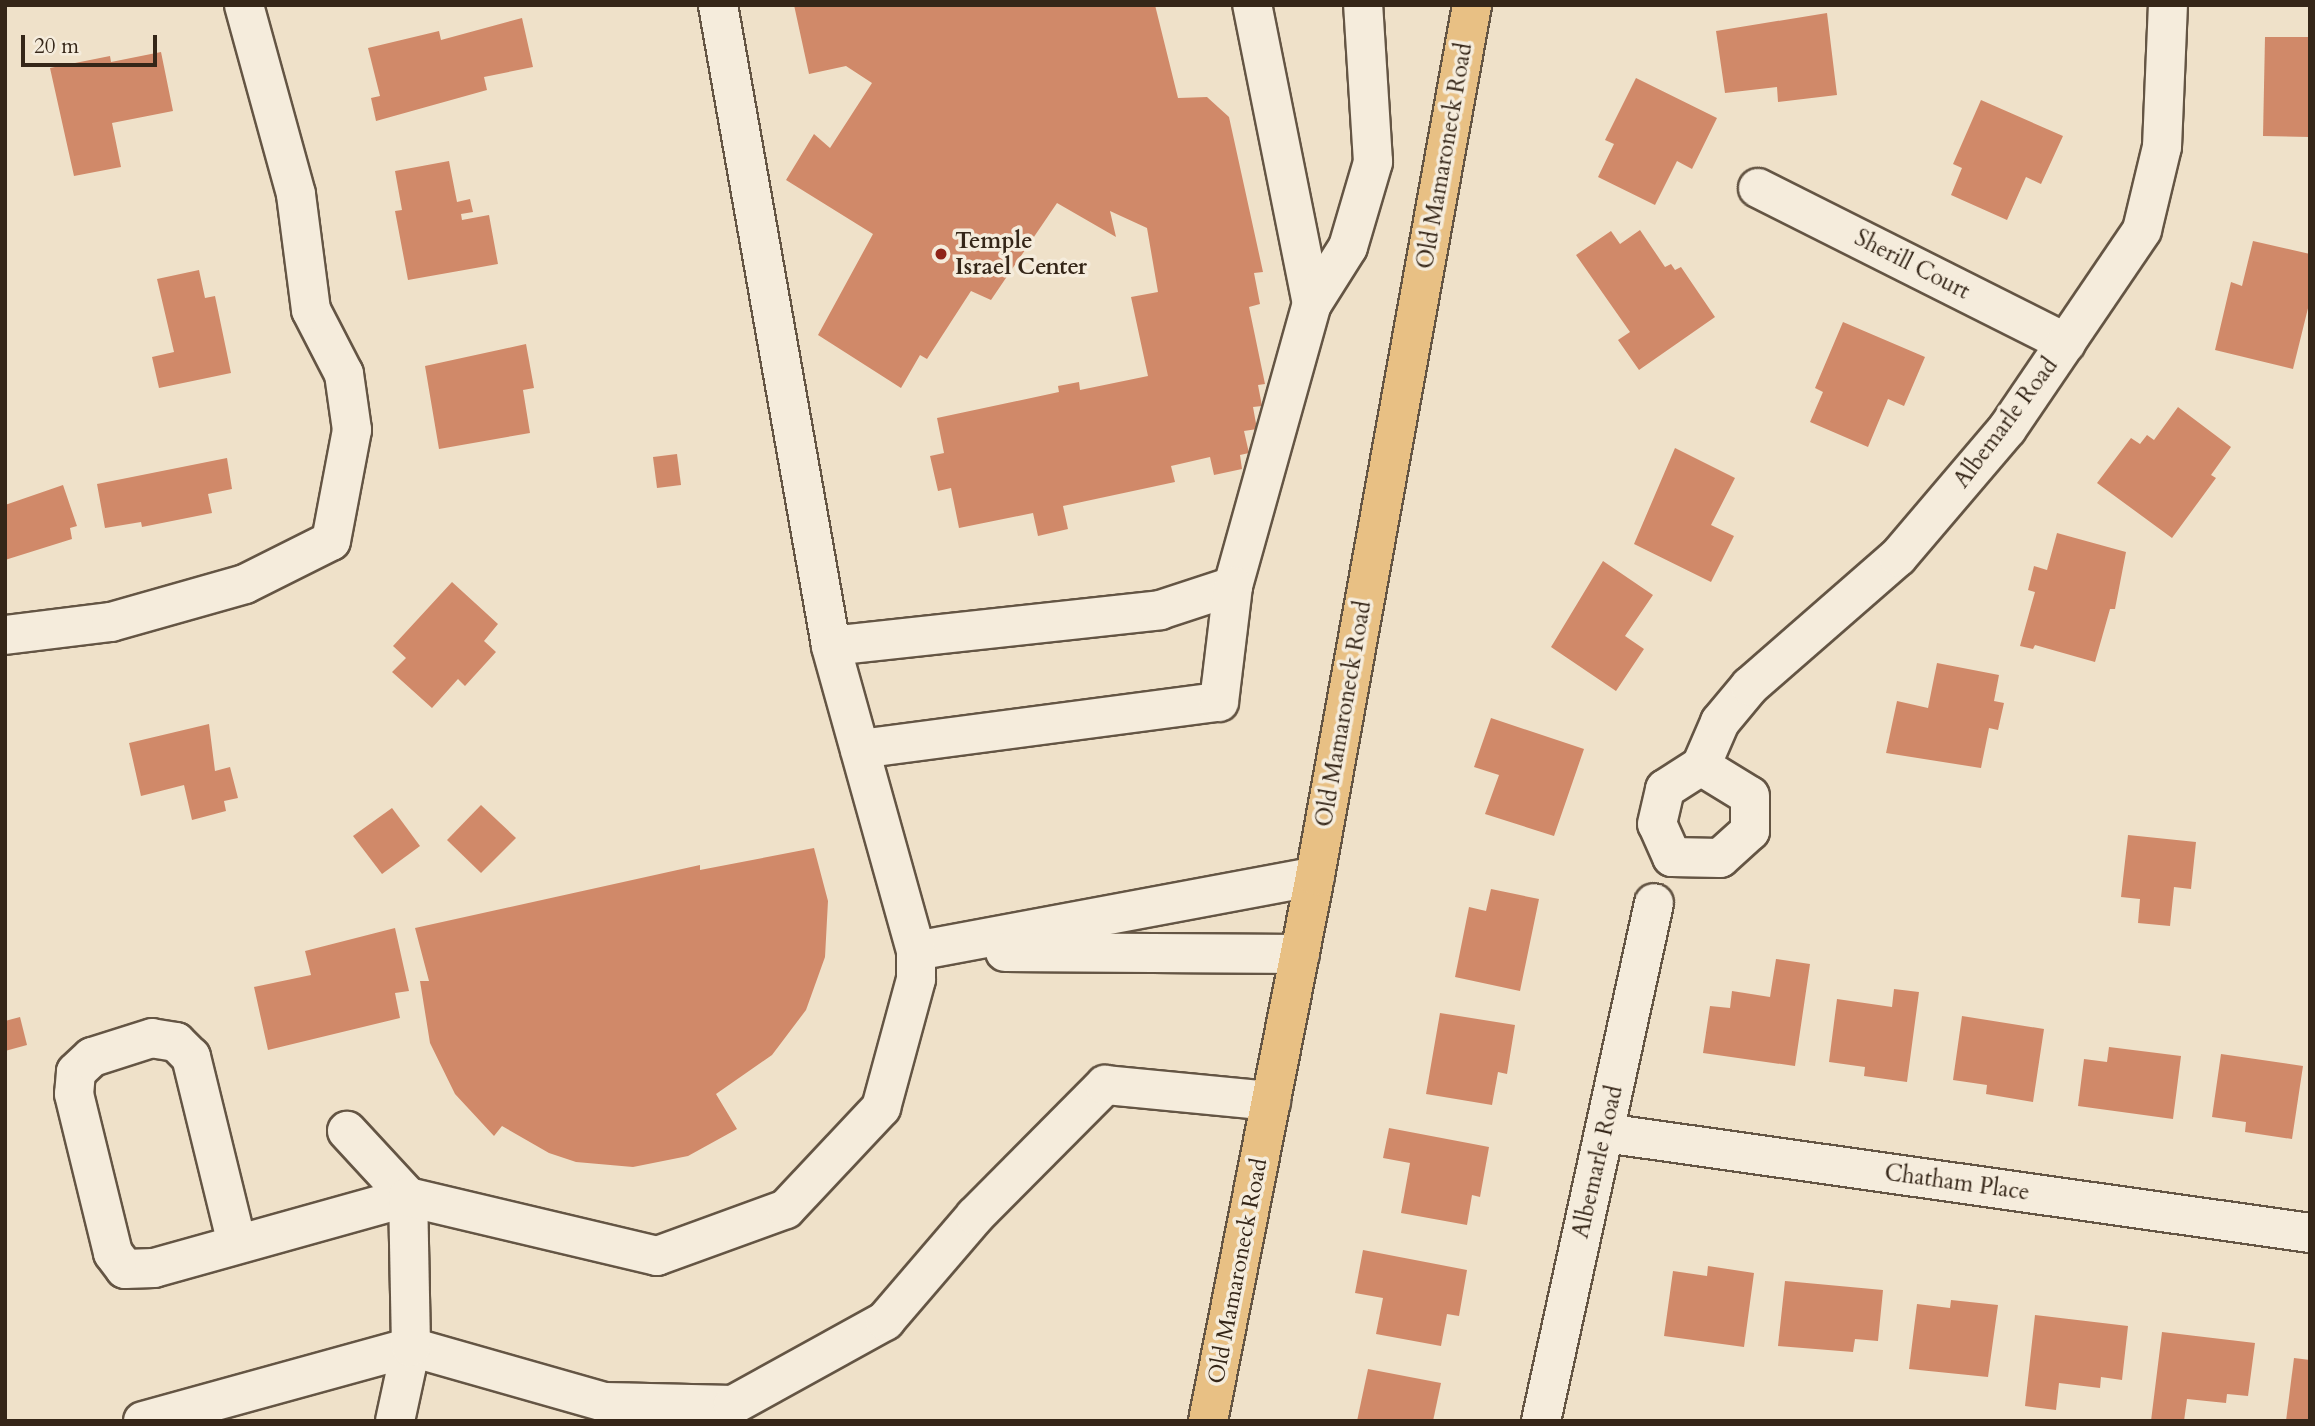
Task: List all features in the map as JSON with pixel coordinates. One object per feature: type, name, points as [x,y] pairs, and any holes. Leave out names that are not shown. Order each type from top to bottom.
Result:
[{"type":"main road","name":"Old Mamaroneck Road","points":[[1208,1421],[1315,876],[1472,5]]},
{"type":"street","points":[[5,635],[111,622],[245,584],[331,541],[352,430],[344,374],[311,310],[296,194],[244,5]]},
{"type":"street","points":[[237,1244],[191,1057],[176,1042],[152,1038],[92,1056],[76,1072],[74,1094],[113,1253],[125,1269],[154,1268],[408,1197],[657,1256],[786,1209],[881,1108],[916,979],[916,951],[831,646],[718,5]]},
{"type":"street","points":[[1252,5],[1312,304]]},
{"type":"street","points":[[860,749],[1219,702],[1233,586],[1312,304],[1349,247],[1373,162],[1363,5]]},
{"type":"street","name":"Albemarle Road","points":[[1701,766],[1720,722],[1750,686],[1898,557],[2007,429],[2142,230],[2162,147],[2168,5]]},
{"type":"street","name":"Sherill Court","points":[[1758,188],[2066,343]]},
{"type":"street","points":[[831,646],[1160,610],[1233,586]]},
{"type":"street","points":[[916,951],[1315,876]]},
{"type":"street","name":"Albemarle Road","points":[[1541,1421],[1654,903]]},
{"type":"street","points":[[916,951],[1300,954]]},
{"type":"street","points":[[143,1421],[411,1347],[600,1411],[733,1405],[885,1321],[975,1216],[1105,1084],[1271,1101]]},
{"type":"street","points":[[346,1131],[408,1197],[407,1287],[411,1347],[395,1421]]},
{"type":"street","name":"Chatham Place","points":[[1605,1133],[2310,1233]]},
{"type":"building","name":"Temple Israel Center","points":[[794,5],[1155,5],[1178,98],[1207,97],[1229,117],[1263,272],[1254,273],[1260,304],[1249,307],[1265,384],[1258,385],[1262,406],[1253,407],[1257,429],[1244,431],[1249,453],[1240,455],[1242,469],[1214,475],[1210,457],[1171,466],[1175,482],[1063,506],[1068,529],[1038,536],[1033,513],[959,528],[951,488],[938,491],[930,456],[944,453],[937,418],[1059,392],[1058,386],[1079,382],[1080,390],[1148,376],[1131,297],[1158,292],[1147,228],[1110,211],[1116,237],[1057,203],[991,300],[971,291],[927,359],[920,355],[901,388],[818,335],[873,234],[786,180],[814,134],[830,148],[872,83],[846,66],[809,74]]},
{"type":"building","points":[[1827,13],[1837,95],[1778,102],[1777,87],[1725,93],[1716,31]]},
{"type":"building","points":[[522,18],[533,67],[484,77],[487,90],[376,121],[371,98],[380,96],[368,48],[439,31],[441,40]]},
{"type":"building","points":[[2265,37],[2310,37],[2309,137],[2263,136]]},
{"type":"building","points":[[161,52],[173,111],[112,123],[121,167],[74,176],[50,68],[110,56],[111,62]]},
{"type":"building","points":[[1636,78],[1717,118],[1692,169],[1677,161],[1655,205],[1598,177],[1614,144],[1605,140]]},
{"type":"building","points":[[1981,100],[2063,136],[2041,184],[2026,177],[2007,220],[1951,195],[1962,168],[1953,164]]},
{"type":"building","points":[[449,161],[457,202],[470,199],[473,212],[461,214],[462,220],[489,215],[498,264],[408,280],[395,211],[402,210],[395,171]]},
{"type":"building","points":[[1640,230],[1665,267],[1671,264],[1675,270],[1681,267],[1715,317],[1639,370],[1618,340],[1630,332],[1576,255],[1611,231],[1620,244]]},
{"type":"building","points":[[2253,241],[2310,254],[2310,300],[2293,369],[2215,350],[2231,282],[2242,286]]},
{"type":"building","points":[[199,270],[205,298],[215,296],[231,373],[159,388],[152,357],[174,352],[157,279]]},
{"type":"building","points":[[1843,322],[1925,357],[1904,406],[1888,399],[1868,447],[1810,422],[1823,392],[1815,388]]},
{"type":"building","points":[[526,344],[534,388],[523,390],[530,433],[439,449],[425,366]]},
{"type":"building","points":[[2178,407],[2231,447],[2211,475],[2216,478],[2172,538],[2097,483],[2131,438],[2140,444],[2147,435],[2154,440]]},
{"type":"building","points":[[1675,448],[1735,478],[1711,525],[1734,536],[1711,582],[1634,544]]},
{"type":"building","points":[[677,454],[681,485],[657,488],[653,457]]},
{"type":"building","points":[[227,458],[232,489],[208,494],[212,513],[142,527],[141,522],[105,528],[97,484]]},
{"type":"building","points":[[63,485],[77,526],[70,528],[72,539],[5,560],[5,505]]},
{"type":"building","points":[[2057,533],[2126,552],[2115,609],[2110,609],[2095,662],[2035,645],[2033,649],[2020,646],[2035,592],[2028,590],[2034,566],[2047,570]]},
{"type":"building","points":[[1603,561],[1653,595],[1625,636],[1644,649],[1616,691],[1551,647]]},
{"type":"building","points":[[452,582],[498,624],[484,641],[496,652],[465,686],[458,679],[432,708],[392,672],[406,658],[393,646]]},
{"type":"building","points":[[1937,663],[1999,675],[1994,701],[2004,703],[1998,730],[1989,728],[1981,768],[1886,753],[1897,701],[1928,708]]},
{"type":"building","points":[[1491,718],[1584,749],[1554,836],[1485,814],[1499,775],[1474,767]]},
{"type":"building","points":[[209,724],[215,771],[230,767],[238,798],[224,801],[226,811],[192,820],[184,785],[141,796],[129,743]]},
{"type":"building","points":[[481,805],[516,838],[481,873],[447,840]]},
{"type":"building","points":[[392,808],[420,846],[382,874],[353,836]]},
{"type":"building","points":[[2128,835],[2196,842],[2191,889],[2174,887],[2170,926],[2138,923],[2140,899],[2121,897]]},
{"type":"building","points":[[814,848],[828,901],[825,957],[806,1010],[772,1055],[716,1094],[737,1129],[688,1156],[633,1167],[576,1162],[549,1153],[502,1126],[494,1136],[455,1094],[430,1043],[420,981],[429,981],[415,928],[700,865],[700,870]]},
{"type":"building","points":[[1491,889],[1539,899],[1520,991],[1455,977],[1469,907],[1486,911]]},
{"type":"building","points":[[395,928],[409,991],[395,993],[400,1018],[268,1050],[254,987],[311,975],[305,951]]},
{"type":"building","points":[[1776,959],[1810,964],[1795,1066],[1703,1053],[1710,1006],[1730,1008],[1732,991],[1770,997]]},
{"type":"building","points":[[1894,989],[1919,992],[1907,1082],[1864,1076],[1865,1067],[1829,1062],[1837,999],[1892,1007]]},
{"type":"building","points":[[1440,1013],[1515,1025],[1507,1074],[1498,1072],[1492,1105],[1426,1094]]},
{"type":"building","points":[[1962,1016],[2044,1029],[2033,1102],[1986,1094],[1987,1085],[1953,1080]]},
{"type":"building","points":[[20,1017],[27,1045],[5,1051],[5,1021]]},
{"type":"building","points":[[2109,1047],[2181,1056],[2173,1119],[2078,1106],[2084,1059],[2107,1062]]},
{"type":"building","points":[[2221,1054],[2303,1066],[2292,1139],[2245,1132],[2246,1122],[2212,1117]]},
{"type":"building","points":[[1389,1128],[1489,1147],[1480,1197],[1472,1195],[1467,1225],[1401,1213],[1410,1163],[1383,1158]]},
{"type":"building","points":[[1363,1250],[1467,1270],[1459,1316],[1447,1314],[1441,1346],[1376,1334],[1383,1298],[1355,1293]]},
{"type":"building","points":[[1708,1266],[1754,1273],[1744,1347],[1664,1336],[1673,1271],[1707,1276]]},
{"type":"building","points":[[1785,1281],[1883,1290],[1878,1341],[1855,1339],[1853,1352],[1778,1346]]},
{"type":"building","points":[[1951,1300],[1998,1305],[1988,1377],[1909,1369],[1917,1304],[1950,1308]]},
{"type":"building","points":[[2035,1315],[2128,1326],[2122,1380],[2101,1377],[2100,1388],[2059,1383],[2056,1410],[2025,1406]]},
{"type":"building","points":[[2162,1332],[2255,1343],[2248,1396],[2227,1394],[2226,1403],[2187,1399],[2184,1421],[2151,1421]]},
{"type":"building","points":[[2294,1358],[2310,1360],[2310,1421],[2286,1421]]},
{"type":"building","points":[[1368,1369],[1441,1383],[1433,1421],[1357,1421]]},
{"type":"place","name":"Temple Israel Center","points":[[941,254]]}]
